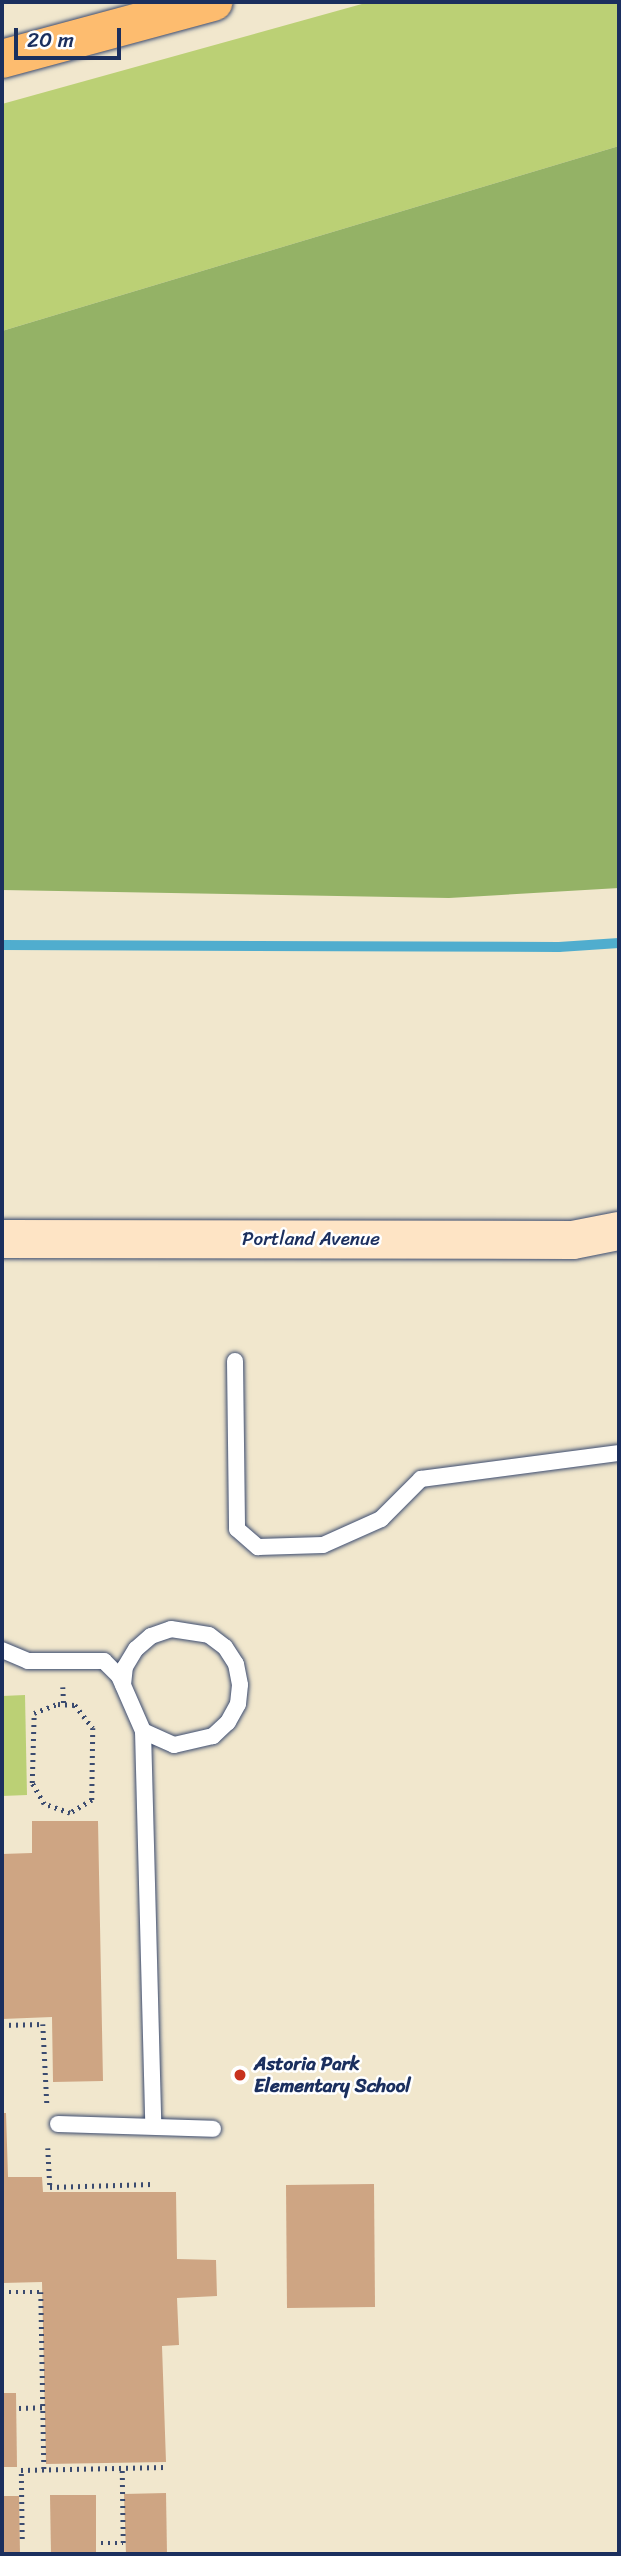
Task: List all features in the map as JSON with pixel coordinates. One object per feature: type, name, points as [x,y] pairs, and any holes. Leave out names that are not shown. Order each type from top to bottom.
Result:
[{"type":"highway","points":[[2,59],[213,2]]},
{"type":"street","name":"Portland Avenue","points":[[2,1239],[573,1240],[619,1231]]},
{"type":"lane","points":[[235,1361],[237,1529],[258,1547],[323,1545],[381,1519],[421,1479],[619,1453]]},
{"type":"lane","points":[[123,1685],[125,1667],[135,1649],[151,1636],[171,1629],[209,1635],[236,1664],[238,1704],[228,1722],[213,1737],[174,1745],[143,1731]]},
{"type":"lane","points":[[2,1650],[28,1661],[104,1661],[123,1685],[143,1731],[153,2124]]},
{"type":"lane","points":[[58,2124],[153,2124],[213,2129]]},
{"type":"path","points":[[63,1683],[64,1704]]},
{"type":"path","points":[[64,1704],[84,1712],[93,1728],[92,1800],[70,1813],[44,1804],[32,1783],[34,1713],[46,1706],[64,1704]]},
{"type":"path","points":[[2,2025],[43,2024]]},
{"type":"path","points":[[50,2187],[152,2184]]},
{"type":"path","points":[[2,2292],[41,2292],[44,2470]]},
{"type":"path","points":[[19,2408],[43,2407]]},
{"type":"path","points":[[22,2539],[21,2470],[165,2467]]},
{"type":"path","points":[[101,2543],[123,2543],[122,2468]]},
{"type":"green space","points":[[369,2],[619,2],[619,146],[2,331],[2,104]]},
{"type":"green space","points":[[619,146],[619,888],[449,898],[2,890],[2,331]]},
{"type":"green space","points":[[25,1695],[27,1795],[2,1796],[2,1696]]},
{"type":"building","points":[[32,1821],[98,1821],[103,2081],[53,2082],[52,2017],[2,2019],[2,1854],[32,1853]]},
{"type":"building","points":[[2,2113],[6,2113],[8,2177],[42,2177],[43,2192],[176,2192],[177,2259],[216,2260],[217,2296],[177,2298],[179,2345],[162,2346],[166,2462],[46,2464],[42,2282],[2,2283]]},
{"type":"building","points":[[374,2184],[375,2307],[287,2308],[286,2185]]},
{"type":"building","points":[[2,2393],[16,2393],[17,2467],[2,2467]]},
{"type":"building","points":[[166,2493],[167,2554],[126,2554],[124,2494]]},
{"type":"building","points":[[50,2495],[96,2495],[96,2554],[51,2554]]},
{"type":"building","points":[[2,2496],[19,2496],[20,2554],[2,2554]]},
{"type":"waterway","points":[[2,945],[559,947],[619,943]]},
{"type":"place","name":"Astoria Park Elementary School","points":[[240,2075]]}]
